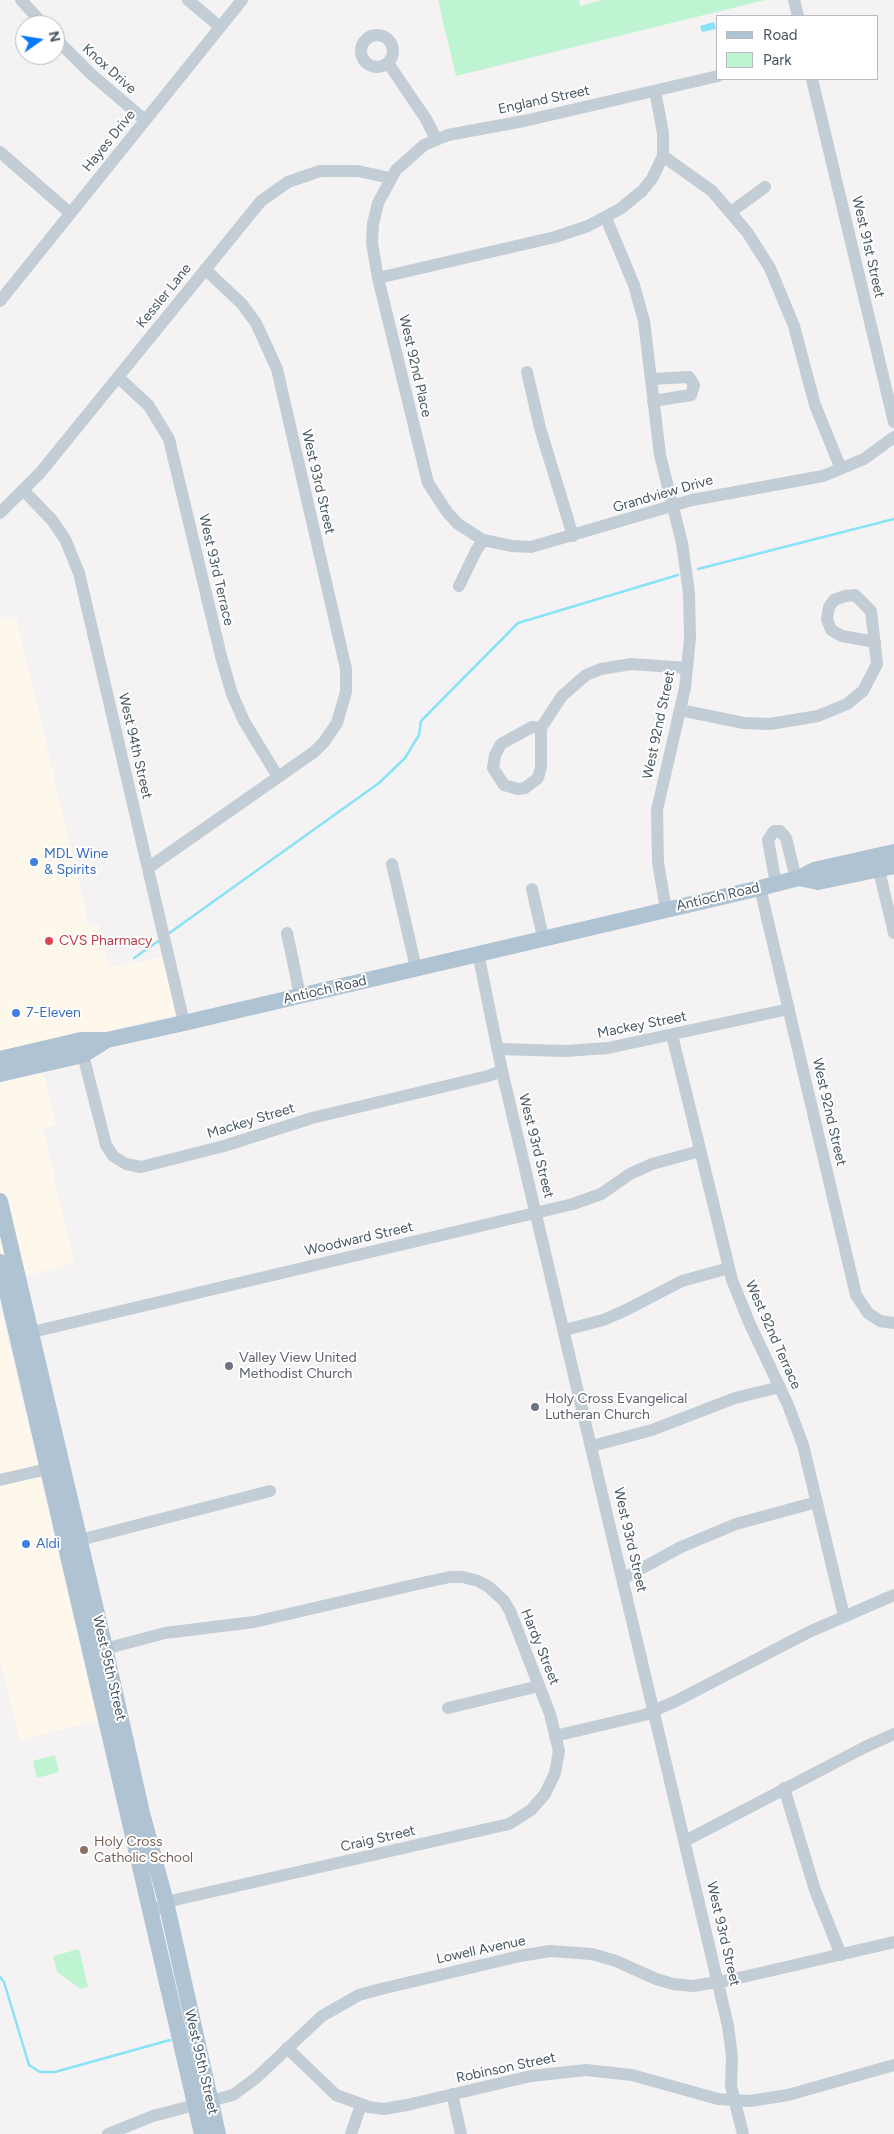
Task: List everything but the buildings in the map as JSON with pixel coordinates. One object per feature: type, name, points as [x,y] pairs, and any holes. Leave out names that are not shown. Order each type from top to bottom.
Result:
[{"type":"main road","name":"Antioch Road","points":[[0,1059],[81,1040],[107,1040],[184,1023],[543,937],[797,879],[818,882],[883,864],[894,852]]},
{"type":"main road","name":"Antioch Road","points":[[0,1074],[83,1055],[107,1040]]},
{"type":"main road","name":"West 95th Street","points":[[0,1201],[24,1334],[72,1542],[98,1650],[166,1902],[174,1978]]},
{"type":"main road","name":"West 95th Street","points":[[0,1262],[24,1334]]},
{"type":"main road","name":"West 95th Street","points":[[98,1650],[151,1914],[174,1978],[203,2104],[218,2134]]},
{"type":"main road","name":"West 95th Street","points":[[202,2134],[203,2104]]},
{"type":"street","points":[[21,0],[35,15]]},
{"type":"street","points":[[188,0],[220,27]]},
{"type":"street","name":"Hayes Drive","points":[[0,301],[242,0]]},
{"type":"street","points":[[794,0],[798,15]]},
{"type":"street","name":"Knox Drive","points":[[65,48],[90,74],[145,120]]},
{"type":"street","points":[[388,63],[436,139]]},
{"type":"street","name":"England Street","points":[[390,178],[406,160],[436,139],[716,76]]},
{"type":"street","name":"West 91st Street","points":[[812,80],[894,422]]},
{"type":"street","points":[[378,278],[555,236],[588,226],[606,218],[642,191],[652,179],[663,156],[663,133],[655,90]]},
{"type":"street","points":[[0,152],[70,213]]},
{"type":"street","points":[[663,156],[695,176],[731,212],[753,240],[783,294],[794,326],[815,405],[841,469]]},
{"type":"street","name":"Kessler Lane","points":[[0,513],[24,490],[261,201],[288,182],[320,171],[358,171],[390,178]]},
{"type":"street","name":"West 92nd Place","points":[[390,178],[378,203],[373,224],[372,243],[378,278],[428,483],[446,512],[458,524],[483,540]]},
{"type":"street","points":[[731,212],[765,187]]},
{"type":"street","name":"West 92nd Street","points":[[606,218],[622,253],[637,294],[644,321],[660,455],[682,543],[689,593],[690,638],[687,668],[680,710],[657,810],[658,863],[666,909]]},
{"type":"street","name":"West 93rd Street","points":[[148,868],[278,777],[324,742],[337,723],[346,692],[346,669],[277,369],[256,323],[242,304],[205,269]]},
{"type":"street","points":[[527,372],[540,428],[573,536]]},
{"type":"street","name":"West 93rd Terrace","points":[[118,376],[149,406],[169,439],[221,656],[232,694],[252,734],[278,777]]},
{"type":"street","points":[[651,379],[689,378],[694,385],[691,395],[653,400]]},
{"type":"street","name":"Grandview Drive","points":[[483,540],[512,546],[531,547],[672,506],[739,490],[800,481],[841,469],[864,459],[894,437]]},
{"type":"street","name":"West 94th Street","points":[[24,490],[52,520],[74,558],[184,1023]]},
{"type":"street","points":[[459,586],[476,550],[483,540]]},
{"type":"street","points":[[680,710],[744,723],[770,724],[796,721],[831,712],[855,699],[868,684],[878,664],[874,642]]},
{"type":"street","points":[[541,728],[532,727],[501,744],[495,755],[494,768],[504,785],[518,789],[525,788],[538,778],[541,767],[541,728],[562,696],[575,683],[601,669],[632,664],[687,668]]},
{"type":"street","name":"Antioch Road","points":[[768,886],[768,840],[774,831],[780,831],[786,838],[797,879]]},
{"type":"street","points":[[392,864],[416,968]]},
{"type":"street","points":[[883,864],[894,933]]},
{"type":"street","name":"West 92nd Street","points":[[768,886],[789,1009],[856,1295],[868,1314],[880,1320],[894,1322]]},
{"type":"street","points":[[532,888],[543,937]]},
{"type":"street","points":[[287,933],[300,995]]},
{"type":"street","name":"West 93rd Street","points":[[478,953],[502,1071],[538,1212],[719,1982],[731,2042],[731,2086],[743,2134]]},
{"type":"street","name":"Mackey Street","points":[[499,1049],[586,1050],[628,1045],[789,1009]]},
{"type":"street","name":"West 92nd Terrace","points":[[672,1035],[729,1268],[749,1322],[780,1387],[803,1445],[844,1616]]},
{"type":"street","name":"Mackey Street","points":[[83,1055],[106,1145],[113,1156],[126,1164],[141,1167],[224,1146],[312,1118],[502,1071]]},
{"type":"street","name":"Woodward Street","points":[[24,1334],[586,1200],[652,1164],[700,1151]]},
{"type":"street","points":[[565,1330],[617,1314],[682,1281],[729,1268]]},
{"type":"street","points":[[592,1446],[652,1430],[706,1408],[780,1387]]},
{"type":"street","points":[[0,1480],[55,1467]]},
{"type":"street","points":[[72,1542],[270,1491]]},
{"type":"street","points":[[624,1578],[658,1558],[713,1533],[761,1516],[817,1502]]},
{"type":"street","name":"Hardy Street","points":[[98,1650],[165,1633],[254,1622],[422,1582],[450,1577],[463,1577],[490,1587],[504,1601],[550,1714],[555,1736]]},
{"type":"street","points":[[555,1736],[654,1711],[844,1616],[894,1596]]},
{"type":"street","points":[[448,1708],[539,1686]]},
{"type":"street","points":[[686,1840],[784,1788],[894,1735]]},
{"type":"street","name":"Craig Street","points":[[151,1914],[166,1902],[509,1824],[530,1810],[549,1787],[558,1758],[555,1736]]},
{"type":"street","points":[[784,1788],[815,1890],[841,1954]]},
{"type":"street","name":"Lowell Avenue","points":[[108,2134],[153,2116],[233,2095],[246,2087],[322,2016],[359,1995],[520,1956],[550,1951],[592,1954],[616,1961],[673,1984],[693,1986],[719,1982],[894,1942]]},
{"type":"street","name":"Robinson Street","points":[[287,2048],[336,2094],[369,2107],[393,2108],[531,2076],[586,2070],[632,2075],[707,2097],[750,2101],[788,2095],[894,2065]]},
{"type":"street","points":[[452,2094],[461,2134]]},
{"type":"street","points":[[351,2134],[361,2105]]},
{"type":"shaded area","points":[[16,616],[89,925],[98,924],[109,967],[164,957],[178,1015],[37,1046],[56,1125],[43,1129],[74,1263],[0,1283],[0,620]]},
{"type":"shaded area","points":[[0,1306],[97,1720],[20,1741],[0,1658]]},
{"type":"green space","points":[[438,0],[579,0],[580,6],[602,0],[765,0],[456,76]]},
{"type":"green space","points":[[55,1755],[59,1772],[37,1778],[33,1761]]},
{"type":"green space","points":[[79,1949],[88,1987],[81,1989],[57,1972],[53,1956]]},
{"type":"water","points":[[714,22],[716,29],[702,32],[700,26]]},
{"type":"waterway","points":[[698,569],[894,519]]},
{"type":"waterway","points":[[168,934],[379,783],[405,758],[419,735],[421,721],[518,623],[678,575]]},
{"type":"waterway","points":[[134,958],[160,940]]},
{"type":"waterway","points":[[0,1977],[4,1982],[29,2065],[40,2072],[55,2072],[170,2040]]},
{"type":"place","name":"MDL Wine & Spirits","points":[[34,862]]},
{"type":"place","name":"CVS Pharmacy","points":[[49,941]]},
{"type":"place","name":"7-Eleven","points":[[16,1013]]},
{"type":"place","name":"Valley View United Methodist Church","points":[[229,1366]]},
{"type":"place","name":"Holy Cross Evangelical Lutheran Church","points":[[535,1407]]},
{"type":"place","name":"Aldi","points":[[26,1544]]},
{"type":"place","name":"Holy Cross Catholic School","points":[[84,1850]]}]
